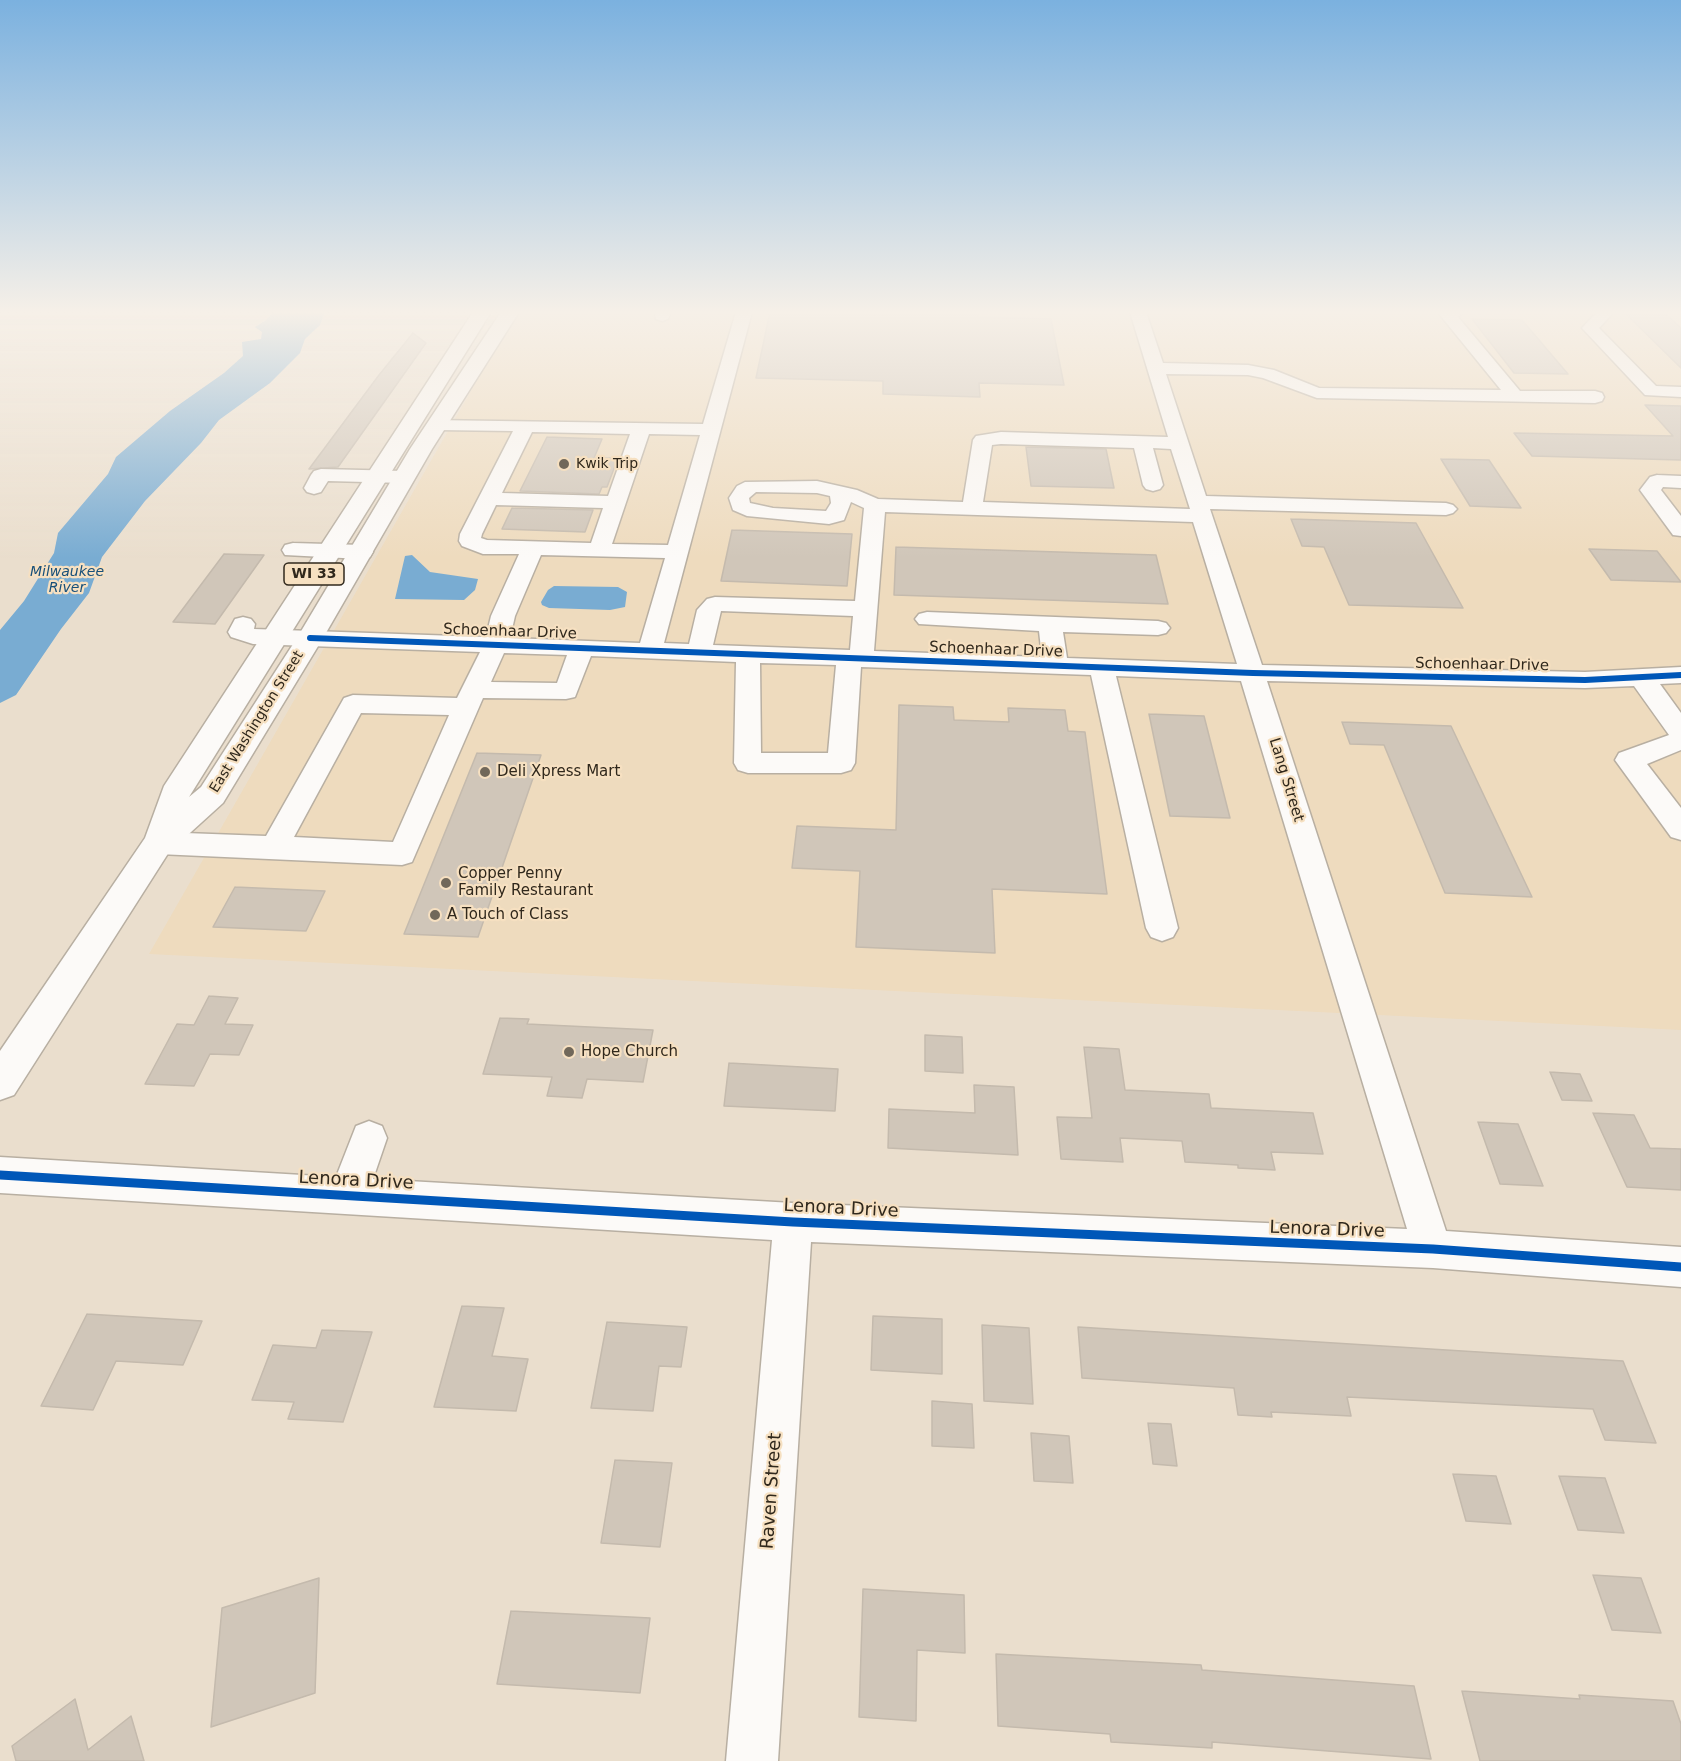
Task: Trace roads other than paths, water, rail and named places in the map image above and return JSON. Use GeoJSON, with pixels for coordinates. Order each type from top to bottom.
{"type":"FeatureCollection","features":[{"type":"Feature","properties":{"kind":"main road","name":"East Washington Street"},"geometry":{"type":"LineString","coordinates":[[0,1083],[158,843],[176,794],[428,394]]}},
{"type":"Feature","properties":{"kind":"main road","name":"East Washington Street"},"geometry":{"type":"LineString","coordinates":[[158,843],[212,795],[458,394]]}},
{"type":"Feature","properties":{"kind":"street"},"geometry":{"type":"LineString","coordinates":[[650,651],[721,394]]}},
{"type":"Feature","properties":{"kind":"street","name":"Lang Street"},"geometry":{"type":"LineString","coordinates":[[1164,394],[1433,1250]]}},
{"type":"Feature","properties":{"kind":"street"},"geometry":{"type":"LineString","coordinates":[[1395,394],[1595,397]]}},
{"type":"Feature","properties":{"kind":"street"},"geometry":{"type":"LineString","coordinates":[[438,424],[711,430]]}},
{"type":"Feature","properties":{"kind":"street"},"geometry":{"type":"LineString","coordinates":[[525,426],[471,534],[470,541],[483,547],[678,552]]}},
{"type":"Feature","properties":{"kind":"street"},"geometry":{"type":"LineString","coordinates":[[599,550],[642,428]]}},
{"type":"Feature","properties":{"kind":"street"},"geometry":{"type":"LineString","coordinates":[[972,508],[983,440],[1001,438],[1180,443]]}},
{"type":"Feature","properties":{"kind":"street"},"geometry":{"type":"LineString","coordinates":[[1142,442],[1153,485]]}},
{"type":"Feature","properties":{"kind":"street"},"geometry":{"type":"LineString","coordinates":[[314,488],[321,475],[405,477]]}},
{"type":"Feature","properties":{"kind":"street"},"geometry":{"type":"LineString","coordinates":[[1681,482],[1657,481],[1650,490],[1671,506],[1681,530]]}},
{"type":"Feature","properties":{"kind":"street"},"geometry":{"type":"LineString","coordinates":[[840,492],[875,505],[972,508],[1446,509]]}},
{"type":"Feature","properties":{"kind":"street"},"geometry":{"type":"LineString","coordinates":[[488,499],[616,502]]}},
{"type":"Feature","properties":{"kind":"street"},"geometry":{"type":"LineString","coordinates":[[748,654],[748,763],[841,763],[855,658],[866,609],[875,505]]}},
{"type":"Feature","properties":{"kind":"street"},"geometry":{"type":"LineString","coordinates":[[158,843],[402,854],[470,698],[496,645],[503,616],[533,548]]}},
{"type":"Feature","properties":{"kind":"street"},"geometry":{"type":"LineString","coordinates":[[293,550],[362,552]]}},
{"type":"Feature","properties":{"kind":"street"},"geometry":{"type":"LineString","coordinates":[[699,653],[709,610],[715,604],[866,609]]}},
{"type":"Feature","properties":{"kind":"street"},"geometry":{"type":"LineString","coordinates":[[927,619],[1158,628]]}},
{"type":"Feature","properties":{"kind":"street","name":"Schoenhaar Drive"},"geometry":{"type":"LineString","coordinates":[[243,624],[240,632],[246,636],[1102,668],[1585,680],[1681,675]]}},
{"type":"Feature","properties":{"kind":"street"},"geometry":{"type":"LineString","coordinates":[[1050,624],[1056,666]]}},
{"type":"Feature","properties":{"kind":"street"},"geometry":{"type":"LineString","coordinates":[[274,847],[353,704],[566,691],[582,648]]}},
{"type":"Feature","properties":{"kind":"street"},"geometry":{"type":"LineString","coordinates":[[1102,668],[1162,928]]}},
{"type":"Feature","properties":{"kind":"street"},"geometry":{"type":"LineString","coordinates":[[1642,678],[1681,732]]}},
{"type":"Feature","properties":{"kind":"street"},"geometry":{"type":"LineString","coordinates":[[1681,740],[1629,760],[1681,829]]}},
{"type":"Feature","properties":{"kind":"street"},"geometry":{"type":"LineString","coordinates":[[348,1195],[369,1138]]}},
{"type":"Feature","properties":{"kind":"street","name":"Lenora Drive"},"geometry":{"type":"LineString","coordinates":[[0,1175],[792,1222],[1433,1250],[1681,1267]]}},
{"type":"Feature","properties":{"kind":"street","name":"Raven Street"},"geometry":{"type":"LineString","coordinates":[[752,1761],[792,1222]]}},
{"type":"Feature","properties":{"kind":"water","name":"Milwaukee River"},"geometry":{"type":"Polygon","coordinates":[[[194,394],[255,394],[219,420],[201,443],[145,501],[102,557],[89,593],[61,629],[16,695],[0,703],[0,630],[24,601],[54,553],[58,533],[108,474],[116,457],[170,411],[194,394]]]}},
{"type":"Feature","properties":{"kind":"water"},"geometry":{"type":"Polygon","coordinates":[[[412,555],[430,572],[478,579],[475,590],[464,600],[395,599],[405,556],[412,555]]]}},
{"type":"Feature","properties":{"kind":"water"},"geometry":{"type":"Polygon","coordinates":[[[554,586],[618,587],[627,592],[625,607],[610,610],[549,608],[541,602],[548,590],[554,586]]]}},
{"type":"Feature","properties":{"kind":"place","name":"Kwik Trip"},"geometry":{"type":"Point","coordinates":[564,464]}},
{"type":"Feature","properties":{"kind":"place","name":"Deli Xpress Mart"},"geometry":{"type":"Point","coordinates":[485,772]}},
{"type":"Feature","properties":{"kind":"place","name":"Copper Penny Family Restaurant"},"geometry":{"type":"Point","coordinates":[446,883]}},
{"type":"Feature","properties":{"kind":"place","name":"A Touch of Class"},"geometry":{"type":"Point","coordinates":[435,915]}},
{"type":"Feature","properties":{"kind":"place","name":"Hope Church"},"geometry":{"type":"Point","coordinates":[569,1052]}}]}
